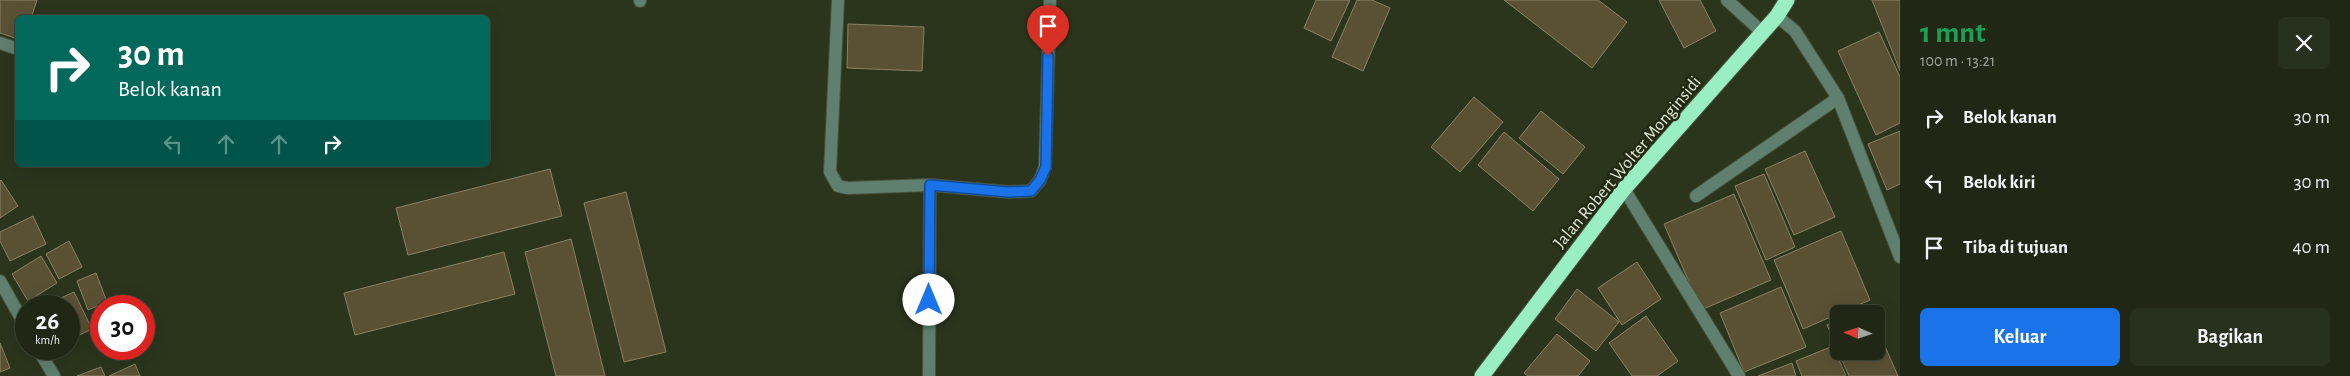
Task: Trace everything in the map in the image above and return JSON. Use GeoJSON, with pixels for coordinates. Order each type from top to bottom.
{"type":"FeatureCollection","features":[{"type":"Feature","properties":{"kind":"highway","name":"Jalan Robert Wolter Monginsidi"},"geometry":{"type":"LineString","coordinates":[[1482,376],[1624,189],[1776,16],[1787,0]]}},
{"type":"Feature","properties":{"kind":"street"},"geometry":{"type":"LineString","coordinates":[[838,0],[830,172],[838,186],[848,188],[930,185],[1020,192],[1031,191],[1040,180],[1046,167],[1050,0]]}},
{"type":"Feature","properties":{"kind":"street"},"geometry":{"type":"LineString","coordinates":[[1727,0],[1762,32]]}},
{"type":"Feature","properties":{"kind":"street"},"geometry":{"type":"LineString","coordinates":[[1776,16],[1795,31],[1838,98],[1900,257]]}},
{"type":"Feature","properties":{"kind":"street"},"geometry":{"type":"LineString","coordinates":[[0,43],[15,48]]}},
{"type":"Feature","properties":{"kind":"street"},"geometry":{"type":"LineString","coordinates":[[1696,196],[1838,98]]}},
{"type":"Feature","properties":{"kind":"street"},"geometry":{"type":"LineString","coordinates":[[929,376],[930,185]]}},
{"type":"Feature","properties":{"kind":"street"},"geometry":{"type":"LineString","coordinates":[[1624,189],[1739,376]]}},
{"type":"Feature","properties":{"kind":"street"},"geometry":{"type":"LineString","coordinates":[[0,281],[15,308]]}},
{"type":"Feature","properties":{"kind":"street"},"geometry":{"type":"LineString","coordinates":[[45,360],[54,376]]}},
{"type":"Feature","properties":{"kind":"building"},"geometry":{"type":"Polygon","coordinates":[[[0,0],[37,0],[32,15],[15,15],[15,38],[0,33],[0,0]]]}},
{"type":"Feature","properties":{"kind":"building"},"geometry":{"type":"Polygon","coordinates":[[[1316,0],[1350,0],[1331,41],[1304,28],[1316,0]]]}},
{"type":"Feature","properties":{"kind":"building"},"geometry":{"type":"Polygon","coordinates":[[[1357,0],[1372,0],[1390,8],[1363,71],[1332,57],[1357,0]]]}},
{"type":"Feature","properties":{"kind":"building"},"geometry":{"type":"Polygon","coordinates":[[[1504,0],[1598,0],[1627,22],[1592,68],[1504,0]]]}},
{"type":"Feature","properties":{"kind":"building"},"geometry":{"type":"Polygon","coordinates":[[[1659,0],[1700,0],[1716,31],[1684,48],[1659,0]]]}},
{"type":"Feature","properties":{"kind":"building"},"geometry":{"type":"Polygon","coordinates":[[[1872,0],[1900,0],[1900,71],[1872,0]]]}},
{"type":"Feature","properties":{"kind":"building"},"geometry":{"type":"Polygon","coordinates":[[[848,24],[924,27],[922,71],[847,68],[848,24]]]}},
{"type":"Feature","properties":{"kind":"building"},"geometry":{"type":"Polygon","coordinates":[[[1879,32],[1900,77],[1900,123],[1876,135],[1838,51],[1879,32]]]}},
{"type":"Feature","properties":{"kind":"building"},"geometry":{"type":"Polygon","coordinates":[[[1474,97],[1503,122],[1460,172],[1431,147],[1474,97]]]}},
{"type":"Feature","properties":{"kind":"building"},"geometry":{"type":"Polygon","coordinates":[[[1541,111],[1585,147],[1563,174],[1519,138],[1541,111]]]}},
{"type":"Feature","properties":{"kind":"building"},"geometry":{"type":"Polygon","coordinates":[[[1900,131],[1900,184],[1887,190],[1868,144],[1900,131]]]}},
{"type":"Feature","properties":{"kind":"building"},"geometry":{"type":"Polygon","coordinates":[[[1504,132],[1559,179],[1533,211],[1478,165],[1504,132]]]}},
{"type":"Feature","properties":{"kind":"building"},"geometry":{"type":"Polygon","coordinates":[[[1805,151],[1835,217],[1794,235],[1765,169],[1805,151]]]}},
{"type":"Feature","properties":{"kind":"building"},"geometry":{"type":"Polygon","coordinates":[[[550,169],[562,216],[408,255],[396,208],[550,169]]]}},
{"type":"Feature","properties":{"kind":"building"},"geometry":{"type":"Polygon","coordinates":[[[1764,174],[1795,247],[1766,260],[1735,186],[1764,174]]]}},
{"type":"Feature","properties":{"kind":"building"},"geometry":{"type":"Polygon","coordinates":[[[0,181],[18,206],[0,218],[0,181]]]}},
{"type":"Feature","properties":{"kind":"building"},"geometry":{"type":"Polygon","coordinates":[[[626,192],[666,352],[624,362],[584,203],[626,192]]]}},
{"type":"Feature","properties":{"kind":"building"},"geometry":{"type":"Polygon","coordinates":[[[1734,194],[1771,280],[1701,310],[1664,224],[1734,194]]]}},
{"type":"Feature","properties":{"kind":"building"},"geometry":{"type":"Polygon","coordinates":[[[33,216],[46,244],[10,261],[0,241],[0,232],[33,216]]]}},
{"type":"Feature","properties":{"kind":"building"},"geometry":{"type":"Polygon","coordinates":[[[1841,231],[1870,300],[1858,305],[1830,305],[1830,317],[1803,329],[1774,260],[1841,231]]]}},
{"type":"Feature","properties":{"kind":"building"},"geometry":{"type":"Polygon","coordinates":[[[571,239],[605,376],[556,376],[525,252],[571,239]]]}},
{"type":"Feature","properties":{"kind":"building"},"geometry":{"type":"Polygon","coordinates":[[[69,241],[82,267],[59,279],[46,254],[69,241]]]}},
{"type":"Feature","properties":{"kind":"building"},"geometry":{"type":"Polygon","coordinates":[[[504,252],[515,294],[355,335],[344,293],[504,252]]]}},
{"type":"Feature","properties":{"kind":"building"},"geometry":{"type":"Polygon","coordinates":[[[41,256],[57,283],[38,295],[24,295],[12,274],[41,256]]]}},
{"type":"Feature","properties":{"kind":"building"},"geometry":{"type":"Polygon","coordinates":[[[1637,262],[1661,299],[1622,325],[1598,288],[1637,262]]]}},
{"type":"Feature","properties":{"kind":"building"},"geometry":{"type":"Polygon","coordinates":[[[96,273],[104,295],[90,295],[90,309],[88,310],[77,281],[96,273]]]}},
{"type":"Feature","properties":{"kind":"building"},"geometry":{"type":"Polygon","coordinates":[[[1781,287],[1806,347],[1744,372],[1720,313],[1781,287]]]}},
{"type":"Feature","properties":{"kind":"building"},"geometry":{"type":"Polygon","coordinates":[[[1577,289],[1619,322],[1596,351],[1555,319],[1577,289]]]}},
{"type":"Feature","properties":{"kind":"building"},"geometry":{"type":"Polygon","coordinates":[[[80,304],[90,325],[90,330],[80,335],[80,304]]]}},
{"type":"Feature","properties":{"kind":"building"},"geometry":{"type":"Polygon","coordinates":[[[1646,316],[1678,361],[1657,376],[1632,376],[1609,343],[1646,316]]]}},
{"type":"Feature","properties":{"kind":"building"},"geometry":{"type":"Polygon","coordinates":[[[1557,334],[1590,361],[1578,376],[1528,376],[1524,373],[1557,334]]]}},
{"type":"Feature","properties":{"kind":"building"},"geometry":{"type":"Polygon","coordinates":[[[0,343],[10,368],[0,372],[0,343]]]}},
{"type":"Feature","properties":{"kind":"building"},"geometry":{"type":"Polygon","coordinates":[[[1885,346],[1898,376],[1849,376],[1842,360],[1885,360],[1885,346]]]}},
{"type":"Feature","properties":{"kind":"building"},"geometry":{"type":"Polygon","coordinates":[[[1830,347],[1830,360],[1839,360],[1846,376],[1802,376],[1796,361],[1830,347]]]}},
{"type":"Feature","properties":{"kind":"building"},"geometry":{"type":"Polygon","coordinates":[[[1792,363],[1796,376],[1758,376],[1792,363]]]}},
{"type":"Feature","properties":{"kind":"building"},"geometry":{"type":"Polygon","coordinates":[[[135,364],[140,376],[109,376],[135,364]]]}},
{"type":"Feature","properties":{"kind":"building"},"geometry":{"type":"Polygon","coordinates":[[[101,367],[105,376],[77,376],[101,367]]]}},
{"type":"Feature","properties":{"kind":"route"},"geometry":{"type":"LineString","coordinates":[[929,300],[930,185],[1008,192],[1031,191],[1040,180],[1046,167],[1048,56]]}}]}
